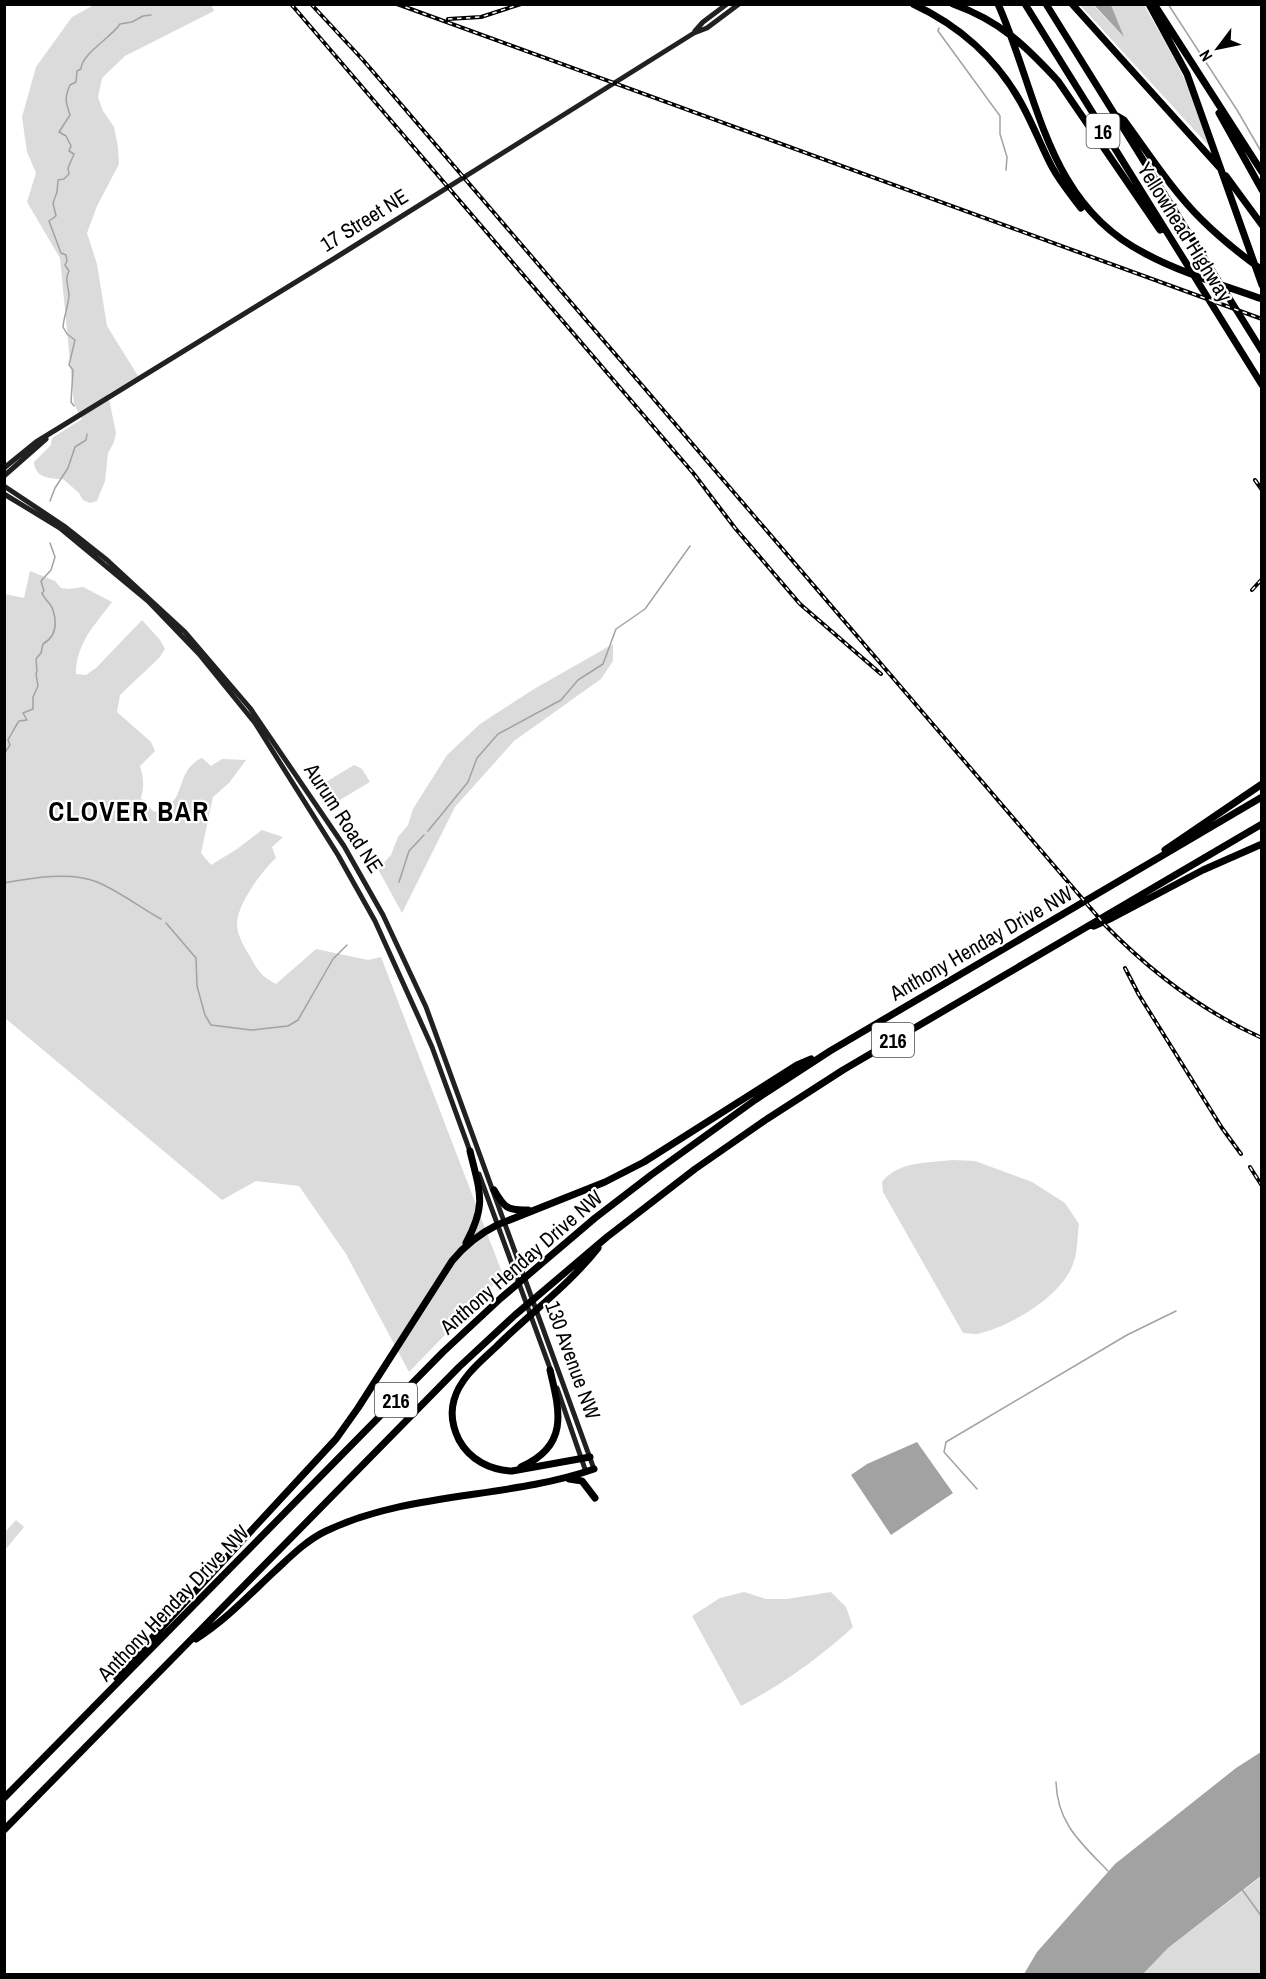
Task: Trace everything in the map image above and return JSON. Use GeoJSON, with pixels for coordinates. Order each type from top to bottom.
{"type":"FeatureCollection","features":[{"type":"Feature","properties":{"kind":"highway"},"geometry":{"type":"LineString","coordinates":[[913,4],[950,25],[987,57],[1003,76],[1020,101],[1061,182],[1096,224],[1158,260],[1262,299]]}},
{"type":"Feature","properties":{"kind":"highway"},"geometry":{"type":"LineString","coordinates":[[953,4],[999,26],[1023,44],[1058,81],[1149,216],[1182,258]]}},
{"type":"Feature","properties":{"kind":"highway"},"geometry":{"type":"LineString","coordinates":[[998,4],[1016,46],[1047,140],[1057,163],[1085,206],[1121,239]]}},
{"type":"Feature","properties":{"kind":"highway","name":"Yellowhead Highway"},"geometry":{"type":"LineString","coordinates":[[1025,4],[1262,385]]}},
{"type":"Feature","properties":{"kind":"highway","name":"Yellowhead Highway"},"geometry":{"type":"LineString","coordinates":[[1046,4],[1262,351]]}},
{"type":"Feature","properties":{"kind":"highway"},"geometry":{"type":"LineString","coordinates":[[1072,4],[1212,159],[1262,225]]}},
{"type":"Feature","properties":{"kind":"highway"},"geometry":{"type":"LineString","coordinates":[[1149,4],[1187,74],[1262,285]]}},
{"type":"Feature","properties":{"kind":"highway"},"geometry":{"type":"LineString","coordinates":[[1154,4],[1262,172]]}},
{"type":"Feature","properties":{"kind":"highway"},"geometry":{"type":"LineString","coordinates":[[1196,69],[1262,190]]}},
{"type":"Feature","properties":{"kind":"highway"},"geometry":{"type":"LineString","coordinates":[[1114,114],[1124,120],[1175,190],[1200,218],[1226,243],[1262,270]]}},
{"type":"Feature","properties":{"kind":"highway"},"geometry":{"type":"LineString","coordinates":[[1149,863],[1177,840],[1262,784]]}},
{"type":"Feature","properties":{"kind":"highway","name":"216"},"geometry":{"type":"LineString","coordinates":[[1149,863],[1262,798]]}},
{"type":"Feature","properties":{"kind":"highway"},"geometry":{"type":"LineString","coordinates":[[1135,902],[1262,824]]}},
{"type":"Feature","properties":{"kind":"highway"},"geometry":{"type":"LineString","coordinates":[[1135,902],[1240,853],[1262,846]]}},
{"type":"Feature","properties":{"kind":"highway","name":"Anthony Henday Drive NW"},"geometry":{"type":"LineString","coordinates":[[4,1798],[443,1352],[561,1246],[651,1174],[726,1120],[830,1051],[1149,863]]}},
{"type":"Feature","properties":{"kind":"highway","name":"Anthony Henday Drive NW"},"geometry":{"type":"LineString","coordinates":[[4,1830],[459,1367],[515,1315],[607,1237],[703,1164],[814,1088],[1072,934],[1112,918],[1135,902]]}},
{"type":"Feature","properties":{"kind":"highway"},"geometry":{"type":"LineString","coordinates":[[463,1248],[497,1225],[605,1182],[644,1162],[796,1065],[830,1051]]}},
{"type":"Feature","properties":{"kind":"highway"},"geometry":{"type":"LineString","coordinates":[[107,1694],[127,1665],[336,1439],[358,1408],[477,1223],[480,1202],[470,1151]]}},
{"type":"Feature","properties":{"kind":"highway"},"geometry":{"type":"LineString","coordinates":[[494,1190],[504,1206],[519,1211],[534,1210]]}},
{"type":"Feature","properties":{"kind":"highway"},"geometry":{"type":"LineString","coordinates":[[590,1457],[512,1472],[500,1470],[478,1461],[462,1445],[453,1425],[452,1410],[457,1392],[472,1370],[585,1265],[607,1237]]}},
{"type":"Feature","properties":{"kind":"highway"},"geometry":{"type":"LineString","coordinates":[[512,1472],[548,1449],[557,1429],[559,1409],[550,1370]]}},
{"type":"Feature","properties":{"kind":"highway"},"geometry":{"type":"LineString","coordinates":[[184,1647],[216,1626],[302,1546],[326,1531],[392,1509],[560,1479],[594,1469]]}},
{"type":"Feature","properties":{"kind":"highway"},"geometry":{"type":"LineString","coordinates":[[560,1479],[582,1481],[595,1498]]}},
{"type":"Feature","properties":{"kind":"main road","name":"17 Street NE"},"geometry":{"type":"LineString","coordinates":[[694,33],[703,22],[727,4]]}},
{"type":"Feature","properties":{"kind":"main road","name":"17 Street NE"},"geometry":{"type":"LineString","coordinates":[[4,476],[7,467],[51,434],[694,33],[707,28],[739,4]]}},
{"type":"Feature","properties":{"kind":"main road"},"geometry":{"type":"LineString","coordinates":[[7,467],[8,480],[15,492]]}},
{"type":"Feature","properties":{"kind":"main road","name":"Aurum Road NE"},"geometry":{"type":"LineString","coordinates":[[4,486],[85,542],[167,613],[200,648],[250,708],[301,781],[358,868],[412,973],[520,1262]]}},
{"type":"Feature","properties":{"kind":"main road","name":"Aurum Road NE"},"geometry":{"type":"LineString","coordinates":[[4,494],[60,528],[148,602],[199,654],[255,723],[343,864],[375,921],[424,1026],[513,1267]]}},
{"type":"Feature","properties":{"kind":"main road","name":"130 Avenue NW"},"geometry":{"type":"LineString","coordinates":[[520,1262],[594,1469]]}},
{"type":"Feature","properties":{"kind":"main road","name":"130 Avenue NW"},"geometry":{"type":"LineString","coordinates":[[513,1267],[586,1472]]}},
{"type":"Feature","properties":{"kind":"shaded area"},"geometry":{"type":"Polygon","coordinates":[[[211,4],[214,11],[125,56],[102,78],[98,97],[103,111],[114,127],[119,164],[97,206],[87,233],[97,264],[107,326],[138,376],[108,394],[116,433],[108,453],[105,481],[97,501],[90,503],[83,500],[79,493],[63,479],[48,478],[40,474],[34,462],[51,445],[52,438],[82,419],[74,404],[60,258],[27,202],[36,173],[27,152],[22,117],[36,67],[72,17],[94,5],[211,4]]]}},
{"type":"Feature","properties":{"kind":"shaded area"},"geometry":{"type":"Polygon","coordinates":[[[1080,5],[1093,5],[1123,36],[1111,5],[1144,5],[1190,90],[1208,145],[1080,5]]]}},
{"type":"Feature","properties":{"kind":"shaded area"},"geometry":{"type":"Polygon","coordinates":[[[1094,5],[1111,5],[1124,37],[1094,5]]]}},
{"type":"Feature","properties":{"kind":"shaded area"},"geometry":{"type":"Polygon","coordinates":[[[30,571],[55,581],[61,588],[83,587],[112,602],[83,644],[79,653],[76,674],[86,675],[96,668],[142,620],[165,649],[159,658],[120,695],[117,712],[151,742],[155,751],[140,766],[143,782],[141,798],[154,812],[165,808],[172,802],[187,771],[202,758],[211,766],[222,759],[246,760],[229,783],[213,797],[201,853],[211,865],[262,830],[283,837],[272,847],[276,858],[246,897],[238,915],[238,932],[241,941],[261,973],[276,984],[316,949],[368,960],[381,957],[503,1275],[409,1372],[346,1254],[299,1186],[256,1181],[222,1200],[5,1018],[5,594],[24,598],[30,571]]]}},
{"type":"Feature","properties":{"kind":"shaded area"},"geometry":{"type":"Polygon","coordinates":[[[613,644],[613,661],[601,679],[514,741],[455,807],[402,913],[378,869],[391,855],[398,837],[408,825],[413,809],[447,755],[480,724],[534,689],[613,644]]]}},
{"type":"Feature","properties":{"kind":"shaded area"},"geometry":{"type":"Polygon","coordinates":[[[354,765],[362,769],[370,782],[338,801],[326,782],[354,765]]]}},
{"type":"Feature","properties":{"kind":"shaded area"},"geometry":{"type":"Polygon","coordinates":[[[953,1160],[975,1161],[1032,1182],[1065,1203],[1079,1224],[1074,1261],[1060,1285],[1049,1296],[1022,1315],[979,1334],[963,1333],[883,1192],[882,1182],[896,1170],[914,1164],[953,1160]]]}},
{"type":"Feature","properties":{"kind":"shaded area"},"geometry":{"type":"Polygon","coordinates":[[[917,1442],[953,1493],[891,1535],[851,1475],[867,1464],[917,1442]]]}},
{"type":"Feature","properties":{"kind":"shaded area"},"geometry":{"type":"Polygon","coordinates":[[[16,1520],[24,1527],[5,1550],[5,1532],[16,1520]]]}},
{"type":"Feature","properties":{"kind":"shaded area"},"geometry":{"type":"Polygon","coordinates":[[[744,1592],[766,1599],[787,1599],[831,1592],[846,1607],[853,1627],[800,1670],[741,1706],[692,1616],[720,1598],[744,1592]]]}},
{"type":"Feature","properties":{"kind":"shaded area"},"geometry":{"type":"Polygon","coordinates":[[[1261,1752],[1261,1876],[1168,1948],[1143,1974],[1024,1974],[1037,1952],[1115,1864],[1236,1768],[1261,1752]]]}},
{"type":"Feature","properties":{"kind":"shaded area"},"geometry":{"type":"Polygon","coordinates":[[[1261,1877],[1261,1974],[1143,1974],[1168,1948],[1261,1877]]]}},
{"type":"Feature","properties":{"kind":"waterway"},"geometry":{"type":"LineString","coordinates":[[1168,4],[1262,153]]}},
{"type":"Feature","properties":{"kind":"waterway"},"geometry":{"type":"LineString","coordinates":[[74,406],[71,402],[73,370],[69,365],[75,340],[67,334],[63,327],[69,296],[67,280],[69,271],[65,265],[66,255],[61,253],[49,221],[56,216],[53,203],[58,180],[64,179],[69,174],[68,168],[74,154],[69,151],[71,146],[66,136],[59,132],[70,115],[66,100],[67,93],[70,85],[76,82],[77,71],[81,69],[82,63],[120,24],[151,15]]}},
{"type":"Feature","properties":{"kind":"waterway"},"geometry":{"type":"LineString","coordinates":[[939,28],[938,31],[1000,116],[1000,134],[1007,157],[1006,170]]}},
{"type":"Feature","properties":{"kind":"waterway"},"geometry":{"type":"LineString","coordinates":[[50,501],[55,488],[68,468],[75,447],[86,440],[87,434]]}},
{"type":"Feature","properties":{"kind":"waterway"},"geometry":{"type":"LineString","coordinates":[[4,754],[10,745],[8,740],[19,721],[27,720],[23,713],[33,709],[33,697],[38,686],[36,659],[41,653],[43,644],[48,641],[55,629],[53,610],[42,593],[44,591],[41,581],[51,570],[55,557],[50,543]]}},
{"type":"Feature","properties":{"kind":"waterway"},"geometry":{"type":"LineString","coordinates":[[428,831],[468,782],[477,758],[498,734],[561,700],[578,680],[603,664],[616,629],[645,609],[690,546]]}},
{"type":"Feature","properties":{"kind":"waterway"},"geometry":{"type":"LineString","coordinates":[[399,882],[409,851],[424,835]]}},
{"type":"Feature","properties":{"kind":"waterway"},"geometry":{"type":"LineString","coordinates":[[4,883],[51,876],[87,879],[113,890],[161,919]]}},
{"type":"Feature","properties":{"kind":"waterway"},"geometry":{"type":"LineString","coordinates":[[166,923],[196,958],[197,986],[205,1015],[211,1025],[251,1030],[288,1026],[298,1020],[333,959],[347,945]]}},
{"type":"Feature","properties":{"kind":"waterway"},"geometry":{"type":"LineString","coordinates":[[977,1489],[944,1452],[946,1442],[1127,1335],[1176,1311]]}},
{"type":"Feature","properties":{"kind":"waterway"},"geometry":{"type":"LineString","coordinates":[[1056,1782],[1057,1796],[1066,1821],[1080,1841],[1108,1871]]}},
{"type":"Feature","properties":{"kind":"waterway"},"geometry":{"type":"LineString","coordinates":[[1241,1888],[1262,1917]]}},
{"type":"Feature","properties":{"kind":"railway"},"geometry":{"type":"LineString","coordinates":[[291,4],[694,474],[735,528],[800,604],[881,674]]}},
{"type":"Feature","properties":{"kind":"railway"},"geometry":{"type":"LineString","coordinates":[[311,4],[363,60],[1105,925],[1140,959],[1178,989],[1219,1016],[1262,1038]]}},
{"type":"Feature","properties":{"kind":"railway"},"geometry":{"type":"LineString","coordinates":[[397,4],[1262,319]]}},
{"type":"Feature","properties":{"kind":"railway"},"geometry":{"type":"LineString","coordinates":[[448,19],[481,17],[521,4]]}},
{"type":"Feature","properties":{"kind":"railway"},"geometry":{"type":"LineString","coordinates":[[1255,480],[1262,490]]}},
{"type":"Feature","properties":{"kind":"railway"},"geometry":{"type":"LineString","coordinates":[[1252,590],[1262,579]]}},
{"type":"Feature","properties":{"kind":"railway"},"geometry":{"type":"LineString","coordinates":[[1125,968],[1139,995],[1222,1128],[1241,1154]]}},
{"type":"Feature","properties":{"kind":"railway"},"geometry":{"type":"LineString","coordinates":[[1250,1167],[1262,1186]]}},
{"type":"Feature","properties":{"kind":"district","name":"CLOVER BAR"},"geometry":{"type":"Point","coordinates":[129,811]}}]}
